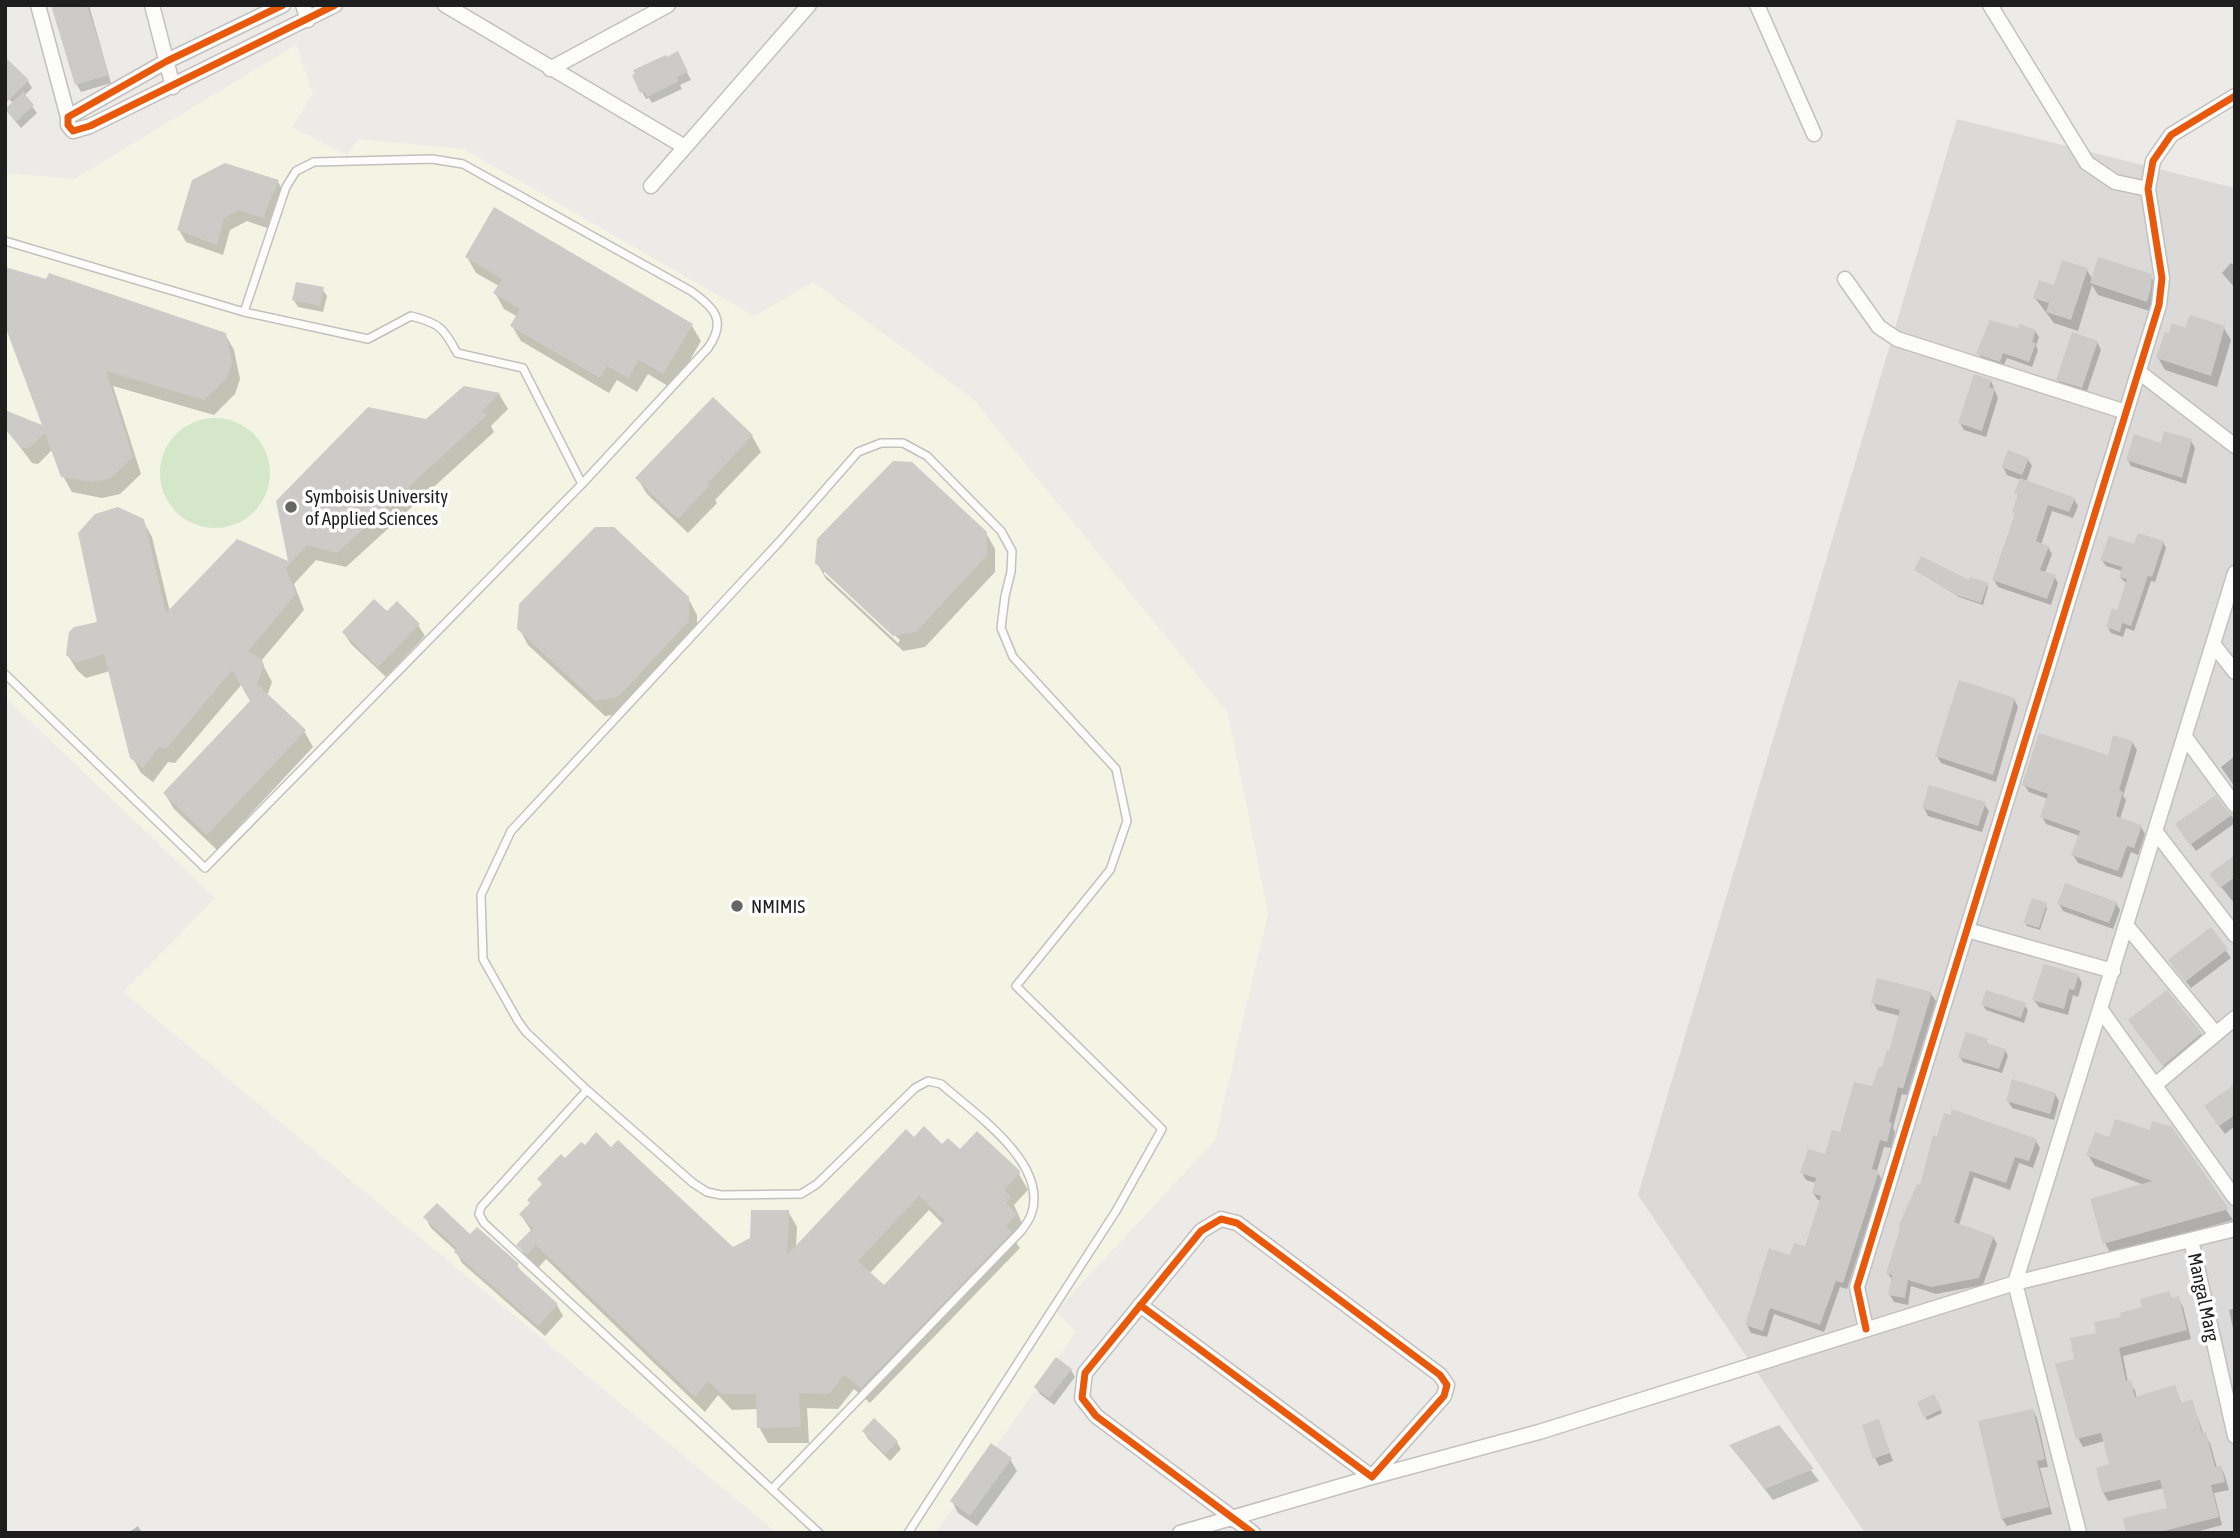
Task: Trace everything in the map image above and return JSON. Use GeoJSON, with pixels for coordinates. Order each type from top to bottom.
{"type":"FeatureCollection","features":[{"type":"Feature","properties":{"kind":"street"},"geometry":{"type":"LineString","coordinates":[[38,5],[68,125],[73,131],[173,86],[334,5]]}},
{"type":"Feature","properties":{"kind":"street"},"geometry":{"type":"LineString","coordinates":[[152,5],[173,86]]}},
{"type":"Feature","properties":{"kind":"street"},"geometry":{"type":"LineString","coordinates":[[68,117],[167,61],[283,5]]}},
{"type":"Feature","properties":{"kind":"street"},"geometry":{"type":"LineString","coordinates":[[303,5],[308,20]]}},
{"type":"Feature","properties":{"kind":"street"},"geometry":{"type":"LineString","coordinates":[[445,5],[685,147]]}},
{"type":"Feature","properties":{"kind":"street"},"geometry":{"type":"LineString","coordinates":[[550,69],[668,5]]}},
{"type":"Feature","properties":{"kind":"street"},"geometry":{"type":"LineString","coordinates":[[651,186],[809,5]]}},
{"type":"Feature","properties":{"kind":"street"},"geometry":{"type":"LineString","coordinates":[[1757,5],[1814,134]]}},
{"type":"Feature","properties":{"kind":"street"},"geometry":{"type":"LineString","coordinates":[[1990,5],[2087,163],[2115,182],[2148,189]]}},
{"type":"Feature","properties":{"kind":"street"},"geometry":{"type":"LineString","coordinates":[[1866,1329],[1857,1287],[2159,305],[2162,278],[2148,189],[2153,161],[2171,135],[2235,96]]}},
{"type":"Feature","properties":{"kind":"street"},"geometry":{"type":"LineString","coordinates":[[1845,279],[1880,327],[1897,339],[2126,412]]}},
{"type":"Feature","properties":{"kind":"street"},"geometry":{"type":"LineString","coordinates":[[2138,372],[2235,446]]}},
{"type":"Feature","properties":{"kind":"street"},"geometry":{"type":"LineString","coordinates":[[2079,1533],[2015,1283],[2235,573]]}},
{"type":"Feature","properties":{"kind":"street"},"geometry":{"type":"LineString","coordinates":[[2213,644],[2235,672]]}},
{"type":"Feature","properties":{"kind":"street"},"geometry":{"type":"LineString","coordinates":[[2185,737],[2235,805]]}},
{"type":"Feature","properties":{"kind":"street"},"geometry":{"type":"LineString","coordinates":[[2155,831],[2235,935]]}},
{"type":"Feature","properties":{"kind":"street"},"geometry":{"type":"LineString","coordinates":[[2126,925],[2216,1034]]}},
{"type":"Feature","properties":{"kind":"street"},"geometry":{"type":"LineString","coordinates":[[1967,930],[2113,971]]}},
{"type":"Feature","properties":{"kind":"street"},"geometry":{"type":"LineString","coordinates":[[2101,1010],[2235,1198]]}},
{"type":"Feature","properties":{"kind":"street"},"geometry":{"type":"LineString","coordinates":[[2155,1084],[2235,1018]]}},
{"type":"Feature","properties":{"kind":"street"},"geometry":{"type":"LineString","coordinates":[[1253,1533],[1096,1416],[1082,1398],[1085,1373],[1201,1231],[1221,1219],[1237,1223],[1248,1231],[1440,1375],[1447,1385],[1444,1396],[1372,1477]]}},
{"type":"Feature","properties":{"kind":"street"},"geometry":{"type":"LineString","coordinates":[[1180,1533],[1539,1432],[2015,1283],[2235,1229]]}},
{"type":"Feature","properties":{"kind":"street","name":"Mangal Marg"},"geometry":{"type":"LineString","coordinates":[[2191,1240],[2235,1436]]}},
{"type":"Feature","properties":{"kind":"street"},"geometry":{"type":"LineString","coordinates":[[1140,1305],[1372,1477]]}},
{"type":"Feature","properties":{"kind":"lane"},"geometry":{"type":"LineString","coordinates":[[5,674],[205,868],[582,484],[708,348],[717,335],[718,320],[709,304],[691,291],[463,164],[432,159],[314,162],[296,171],[286,187],[244,312]]}},
{"type":"Feature","properties":{"kind":"lane"},"geometry":{"type":"LineString","coordinates":[[5,241],[244,312],[368,339],[411,316],[432,321],[445,331],[457,353],[523,368],[582,484]]}},
{"type":"Feature","properties":{"kind":"lane"},"geometry":{"type":"LineString","coordinates":[[772,1489],[1021,1231],[1032,1214],[1035,1194],[1031,1175],[1009,1145],[941,1084],[928,1081],[915,1088],[817,1184],[802,1194],[721,1195],[707,1192],[693,1183],[587,1090],[526,1032],[483,959],[481,895],[511,831],[780,541],[858,452],[881,443],[903,443],[928,456],[1001,531],[1012,551],[1001,628],[1013,657],[1116,769],[1127,821],[1110,870],[1016,986],[1162,1129],[1116,1211],[908,1533]]}},
{"type":"Feature","properties":{"kind":"lane"},"geometry":{"type":"LineString","coordinates":[[587,1090],[481,1207],[479,1214],[484,1223],[819,1533]]}},
{"type":"Feature","properties":{"kind":"shaded area","name":"NMIMIS"},"geometry":{"type":"Polygon","coordinates":[[[296,45],[313,94],[292,127],[347,155],[358,139],[464,149],[754,316],[813,282],[973,399],[1228,713],[1268,914],[1215,1140],[1056,1311],[1076,1332],[935,1533],[777,1533],[123,992],[215,898],[5,697],[5,173],[74,179],[296,45]]]}},
{"type":"Feature","properties":{"kind":"shaded area"},"geometry":{"type":"Polygon","coordinates":[[[1957,119],[2235,188],[2235,1533],[1865,1533],[1638,1195],[1957,119]]]}},
{"type":"Feature","properties":{"kind":"green space"},"geometry":{"type":"Polygon","coordinates":[[[215,418],[236,422],[254,434],[266,452],[270,473],[266,494],[254,512],[236,524],[215,528],[194,524],[176,512],[164,494],[160,473],[164,452],[176,434],[194,422],[215,418]]]}},
{"type":"Feature","properties":{"kind":"building"},"geometry":{"type":"Polygon","coordinates":[[[51,5],[87,5],[109,75],[75,85],[51,5]]]}},
{"type":"Feature","properties":{"kind":"building"},"geometry":{"type":"Polygon","coordinates":[[[678,51],[688,72],[677,77],[679,81],[647,97],[644,91],[640,93],[632,75],[635,74],[633,70],[678,51]]]}},
{"type":"Feature","properties":{"kind":"building"},"geometry":{"type":"Polygon","coordinates":[[[5,57],[29,80],[5,104],[5,57]]]}},
{"type":"Feature","properties":{"kind":"building"},"geometry":{"type":"Polygon","coordinates":[[[23,92],[34,105],[16,122],[5,109],[23,92]]]}},
{"type":"Feature","properties":{"kind":"building"},"geometry":{"type":"Polygon","coordinates":[[[225,163],[279,180],[263,218],[239,210],[224,218],[217,245],[177,230],[192,180],[225,163]]]}},
{"type":"Feature","properties":{"kind":"building"},"geometry":{"type":"Polygon","coordinates":[[[494,207],[693,324],[663,374],[639,360],[628,378],[607,366],[600,378],[510,326],[520,309],[493,293],[502,279],[465,257],[494,207]]]}},
{"type":"Feature","properties":{"kind":"building"},"geometry":{"type":"Polygon","coordinates":[[[2098,257],[2152,274],[2147,302],[2090,283],[2098,257]]]}},
{"type":"Feature","properties":{"kind":"building"},"geometry":{"type":"Polygon","coordinates":[[[2062,260],[2088,268],[2071,320],[2046,312],[2049,303],[2033,298],[2039,280],[2054,285],[2062,260]]]}},
{"type":"Feature","properties":{"kind":"building"},"geometry":{"type":"Polygon","coordinates":[[[5,267],[46,279],[49,273],[226,333],[232,362],[227,378],[204,400],[106,371],[133,457],[111,478],[93,482],[61,477],[45,433],[29,448],[21,448],[5,429],[5,410],[42,425],[5,326],[5,267]]]}},
{"type":"Feature","properties":{"kind":"building"},"geometry":{"type":"Polygon","coordinates":[[[296,282],[324,287],[320,306],[292,300],[296,282]]]}},
{"type":"Feature","properties":{"kind":"building"},"geometry":{"type":"Polygon","coordinates":[[[2190,315],[2225,326],[2211,376],[2156,358],[2165,332],[2169,333],[2172,323],[2185,328],[2190,315]]]}},
{"type":"Feature","properties":{"kind":"building"},"geometry":{"type":"Polygon","coordinates":[[[1990,320],[2018,328],[2019,324],[2036,330],[2032,342],[2036,343],[2029,362],[2003,353],[2000,362],[1976,354],[1990,320]]]}},
{"type":"Feature","properties":{"kind":"building"},"geometry":{"type":"Polygon","coordinates":[[[2072,332],[2098,341],[2082,388],[2056,380],[2072,332]]]}},
{"type":"Feature","properties":{"kind":"building"},"geometry":{"type":"Polygon","coordinates":[[[1974,374],[1992,380],[1989,387],[1995,389],[1982,431],[1958,423],[1974,374]]]}},
{"type":"Feature","properties":{"kind":"building"},"geometry":{"type":"Polygon","coordinates":[[[464,386],[500,393],[481,412],[487,415],[337,553],[307,545],[286,568],[296,594],[248,651],[262,660],[264,665],[257,684],[306,730],[207,835],[163,793],[250,701],[232,670],[166,749],[159,747],[143,768],[130,758],[104,654],[76,663],[66,655],[69,632],[74,627],[97,622],[78,533],[95,514],[118,507],[144,519],[166,613],[237,539],[288,561],[276,501],[368,407],[426,419],[464,386]]]}},
{"type":"Feature","properties":{"kind":"building"},"geometry":{"type":"Polygon","coordinates":[[[713,397],[753,435],[678,519],[635,478],[713,397]]]}},
{"type":"Feature","properties":{"kind":"building"},"geometry":{"type":"Polygon","coordinates":[[[2164,431],[2192,439],[2182,478],[2126,460],[2134,434],[2161,443],[2164,431]]]}},
{"type":"Feature","properties":{"kind":"building"},"geometry":{"type":"Polygon","coordinates":[[[2008,450],[2029,458],[2022,475],[2001,467],[2008,450]]]}},
{"type":"Feature","properties":{"kind":"building"},"geometry":{"type":"Polygon","coordinates":[[[893,461],[912,462],[987,532],[987,555],[916,632],[893,636],[815,563],[817,539],[893,461]]]}},
{"type":"Feature","properties":{"kind":"building"},"geometry":{"type":"Polygon","coordinates":[[[2020,478],[2075,498],[2069,512],[2048,505],[2036,541],[2049,546],[2040,570],[2056,575],[2047,599],[1992,580],[2015,513],[2012,512],[2018,494],[2014,493],[2020,478]]]}},
{"type":"Feature","properties":{"kind":"building"},"geometry":{"type":"Polygon","coordinates":[[[595,527],[614,527],[689,597],[689,621],[618,697],[595,701],[517,629],[519,604],[595,527]]]}},
{"type":"Feature","properties":{"kind":"building"},"geometry":{"type":"Polygon","coordinates":[[[2138,533],[2164,541],[2152,577],[2148,576],[2131,626],[2122,623],[2120,632],[2106,627],[2112,608],[2117,610],[2127,579],[2119,577],[2122,567],[2100,560],[2109,536],[2134,544],[2138,533]]]}},
{"type":"Feature","properties":{"kind":"building"},"geometry":{"type":"Polygon","coordinates":[[[1921,556],[1969,580],[1970,577],[1988,583],[1981,603],[1956,595],[1914,570],[1921,556]]]}},
{"type":"Feature","properties":{"kind":"building"},"geometry":{"type":"Polygon","coordinates":[[[374,599],[387,611],[397,601],[420,624],[378,667],[342,632],[374,599]]]}},
{"type":"Feature","properties":{"kind":"building"},"geometry":{"type":"Polygon","coordinates":[[[1959,680],[2015,698],[1993,775],[1935,756],[1959,680]]]}},
{"type":"Feature","properties":{"kind":"building"},"geometry":{"type":"Polygon","coordinates":[[[2039,733],[2108,755],[2113,735],[2133,741],[2119,790],[2123,792],[2116,816],[2142,825],[2134,848],[2127,846],[2118,871],[2071,855],[2080,831],[2040,817],[2048,794],[2022,785],[2039,733]]]}},
{"type":"Feature","properties":{"kind":"building"},"geometry":{"type":"Polygon","coordinates":[[[1929,785],[1986,802],[1978,826],[1922,808],[1929,785]]]}},
{"type":"Feature","properties":{"kind":"building"},"geometry":{"type":"Polygon","coordinates":[[[2216,795],[2227,811],[2233,814],[2190,845],[2175,824],[2216,795]]]}},
{"type":"Feature","properties":{"kind":"building"},"geometry":{"type":"Polygon","coordinates":[[[2235,855],[2235,877],[2220,888],[2209,874],[2235,855]]]}},
{"type":"Feature","properties":{"kind":"building"},"geometry":{"type":"Polygon","coordinates":[[[2065,883],[2117,902],[2109,923],[2057,904],[2065,883]]]}},
{"type":"Feature","properties":{"kind":"building"},"geometry":{"type":"Polygon","coordinates":[[[2032,898],[2047,903],[2039,928],[2023,923],[2032,898]]]}},
{"type":"Feature","properties":{"kind":"building"},"geometry":{"type":"Polygon","coordinates":[[[2211,927],[2228,949],[2185,982],[2168,960],[2211,927]]]}},
{"type":"Feature","properties":{"kind":"building"},"geometry":{"type":"Polygon","coordinates":[[[2044,964],[2079,974],[2074,990],[2069,989],[2064,1009],[2032,1000],[2044,964]]]}},
{"type":"Feature","properties":{"kind":"building"},"geometry":{"type":"Polygon","coordinates":[[[1877,978],[1932,992],[1903,1089],[1898,1087],[1887,1142],[1880,1140],[1872,1169],[1879,1171],[1843,1283],[1836,1281],[1820,1325],[1770,1308],[1763,1331],[1745,1325],[1769,1248],[1790,1255],[1794,1243],[1805,1246],[1821,1196],[1812,1193],[1816,1178],[1800,1173],[1808,1149],[1825,1154],[1832,1130],[1840,1132],[1854,1082],[1872,1086],[1879,1066],[1882,1067],[1887,1050],[1889,1051],[1900,1010],[1871,1003],[1877,978]]]}},
{"type":"Feature","properties":{"kind":"building"},"geometry":{"type":"Polygon","coordinates":[[[1986,990],[2026,1003],[2021,1018],[1981,1005],[1986,990]]]}},
{"type":"Feature","properties":{"kind":"building"},"geometry":{"type":"Polygon","coordinates":[[[2167,990],[2202,1033],[2163,1066],[2128,1020],[2167,990]]]}},
{"type":"Feature","properties":{"kind":"building"},"geometry":{"type":"Polygon","coordinates":[[[1966,1032],[1988,1039],[1986,1043],[2006,1049],[1999,1069],[1958,1057],[1966,1032]]]}},
{"type":"Feature","properties":{"kind":"building"},"geometry":{"type":"Polygon","coordinates":[[[2012,1079],[2056,1093],[2050,1114],[2006,1101],[2012,1079]]]}},
{"type":"Feature","properties":{"kind":"building"},"geometry":{"type":"Polygon","coordinates":[[[2235,1084],[2235,1115],[2219,1126],[2204,1106],[2235,1084]]]}},
{"type":"Feature","properties":{"kind":"building"},"geometry":{"type":"Polygon","coordinates":[[[1952,1109],[2037,1139],[2029,1161],[2015,1157],[2006,1183],[1970,1171],[1954,1222],[1994,1236],[1979,1278],[1931,1287],[1908,1280],[1905,1298],[1888,1295],[1892,1275],[1886,1274],[1900,1228],[1898,1227],[1917,1184],[1920,1185],[1933,1135],[1937,1136],[1944,1113],[1950,1115],[1952,1109]]]}},
{"type":"Feature","properties":{"kind":"building"},"geometry":{"type":"Polygon","coordinates":[[[2115,1119],[2150,1130],[2152,1121],[2172,1127],[2229,1209],[2103,1244],[2090,1199],[2152,1181],[2086,1155],[2095,1132],[2109,1137],[2115,1119]]]}},
{"type":"Feature","properties":{"kind":"building"},"geometry":{"type":"Polygon","coordinates":[[[924,1126],[942,1144],[948,1138],[960,1149],[977,1131],[1019,1170],[1020,1173],[1004,1190],[1011,1197],[1006,1203],[1017,1214],[1006,1226],[1012,1232],[861,1388],[844,1375],[829,1394],[799,1393],[801,1427],[757,1428],[756,1394],[722,1394],[708,1381],[695,1397],[536,1245],[527,1255],[516,1245],[533,1228],[519,1214],[530,1203],[527,1200],[542,1184],[537,1179],[561,1154],[565,1158],[581,1142],[585,1145],[596,1132],[611,1147],[618,1140],[733,1247],[750,1238],[751,1210],[789,1210],[787,1255],[906,1129],[914,1137],[924,1126]],[[919,1196],[858,1261],[884,1285],[945,1220],[919,1196]]]}},
{"type":"Feature","properties":{"kind":"building"},"geometry":{"type":"Polygon","coordinates":[[[437,1203],[470,1234],[477,1227],[519,1264],[516,1266],[558,1304],[538,1326],[454,1252],[457,1248],[423,1217],[437,1203]]]}},
{"type":"Feature","properties":{"kind":"building"},"geometry":{"type":"Polygon","coordinates":[[[2170,1291],[2171,1298],[2179,1296],[2187,1330],[2119,1348],[2126,1381],[2131,1380],[2135,1397],[2175,1385],[2181,1403],[2192,1399],[2202,1433],[2206,1432],[2215,1467],[2221,1465],[2225,1482],[2211,1485],[2219,1517],[2156,1533],[2126,1533],[2123,1518],[2167,1508],[2160,1480],[2102,1493],[2096,1468],[2109,1464],[2101,1433],[2076,1439],[2055,1364],[2074,1359],[2070,1338],[2096,1333],[2094,1322],[2121,1317],[2120,1313],[2142,1307],[2140,1299],[2170,1291]]]}},
{"type":"Feature","properties":{"kind":"building"},"geometry":{"type":"Polygon","coordinates":[[[1056,1357],[1072,1369],[1049,1398],[1034,1387],[1056,1357]]]}},
{"type":"Feature","properties":{"kind":"building"},"geometry":{"type":"Polygon","coordinates":[[[1934,1394],[1942,1409],[1924,1418],[1917,1402],[1934,1394]]]}},
{"type":"Feature","properties":{"kind":"building"},"geometry":{"type":"Polygon","coordinates":[[[2033,1409],[2045,1459],[2037,1461],[2049,1507],[2001,1519],[1978,1421],[2033,1409]]]}},
{"type":"Feature","properties":{"kind":"building"},"geometry":{"type":"Polygon","coordinates":[[[874,1418],[898,1441],[885,1454],[862,1431],[874,1418]]]}},
{"type":"Feature","properties":{"kind":"building"},"geometry":{"type":"Polygon","coordinates":[[[1879,1419],[1890,1453],[1873,1459],[1862,1425],[1879,1419]]]}},
{"type":"Feature","properties":{"kind":"building"},"geometry":{"type":"Polygon","coordinates":[[[1779,1425],[1814,1469],[1765,1489],[1729,1445],[1779,1425]]]}},
{"type":"Feature","properties":{"kind":"building"},"geometry":{"type":"Polygon","coordinates":[[[991,1443],[1012,1458],[970,1516],[950,1501],[991,1443]]]}},
{"type":"Feature","properties":{"kind":"cycle path"},"geometry":{"type":"LineString","coordinates":[[283,5],[167,61],[68,117],[68,125],[73,131],[90,126],[335,5]]}},
{"type":"Feature","properties":{"kind":"cycle path"},"geometry":{"type":"LineString","coordinates":[[1866,1329],[1857,1287],[2159,305],[2162,278],[2148,189],[2153,161],[2171,135],[2235,96]]}},
{"type":"Feature","properties":{"kind":"cycle path"},"geometry":{"type":"LineString","coordinates":[[1140,1305],[1372,1477],[1444,1396],[1447,1385],[1440,1375],[1237,1223],[1221,1219],[1201,1231],[1085,1373],[1082,1398],[1096,1416],[1253,1533]]}},
{"type":"Feature","properties":{"kind":"place","name":"Symboisis University of Applied Sciences"},"geometry":{"type":"Point","coordinates":[291,507]}},
{"type":"Feature","properties":{"kind":"place","name":"NMIMIS"},"geometry":{"type":"Point","coordinates":[737,906]}}]}
